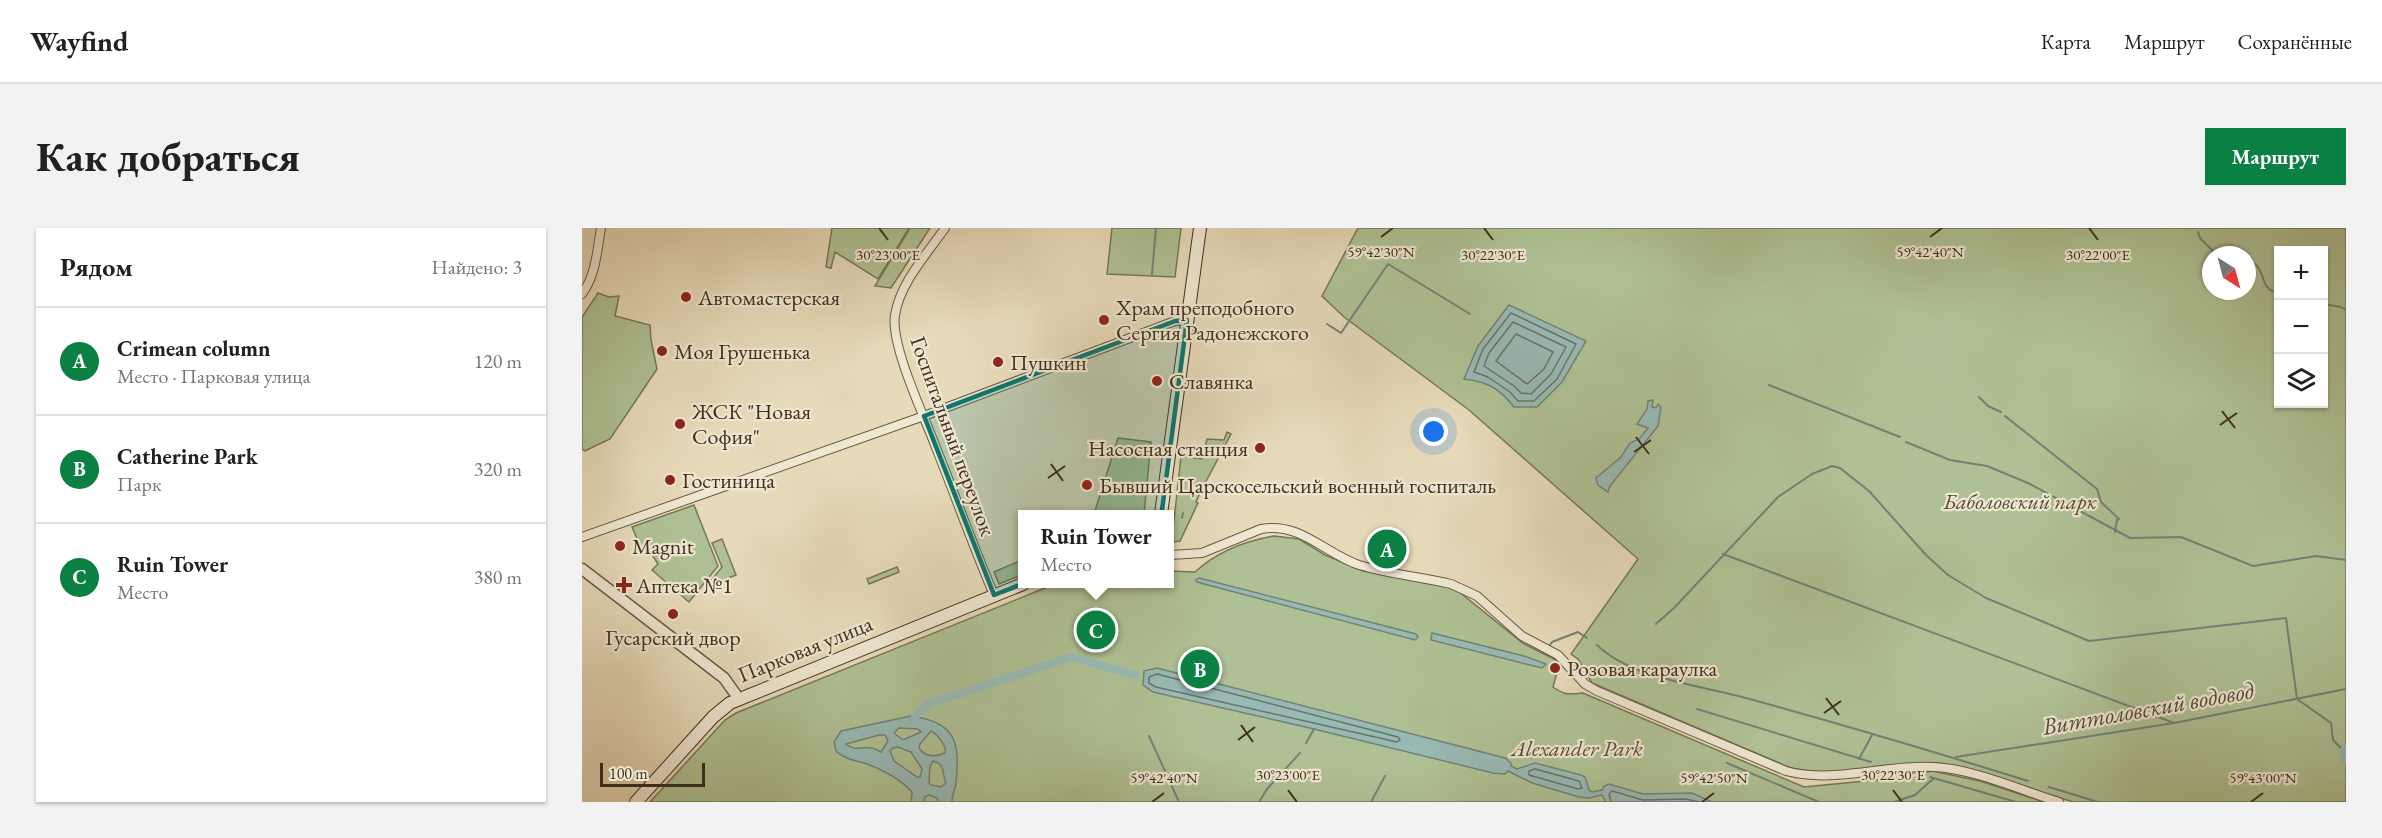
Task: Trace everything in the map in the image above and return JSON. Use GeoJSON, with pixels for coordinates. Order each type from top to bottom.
{"type":"FeatureCollection","features":[{"type":"Feature","properties":{"kind":"main road"},"geometry":{"type":"LineString","coordinates":[[1162,510],[1200,228]]}},
{"type":"Feature","properties":{"kind":"main road","name":"Парковая улица"},"geometry":{"type":"LineString","coordinates":[[636,802],[713,717],[739,699],[1018,586]]}},
{"type":"Feature","properties":{"kind":"street"},"geometry":{"type":"LineString","coordinates":[[582,294],[589,285],[601,228]]}},
{"type":"Feature","properties":{"kind":"street","name":"Госпитальный переулок"},"geometry":{"type":"LineString","coordinates":[[945,228],[910,279],[898,302],[895,330],[898,347],[994,595]]}},
{"type":"Feature","properties":{"kind":"street"},"geometry":{"type":"LineString","coordinates":[[582,537],[924,416],[1175,321],[1187,320]]}},
{"type":"Feature","properties":{"kind":"street"},"geometry":{"type":"LineString","coordinates":[[1174,555],[1202,553],[1270,527],[1291,529],[1306,535],[1351,562],[1451,584],[1467,590],[1477,596],[1522,636],[1558,655],[1585,684],[1597,691],[1786,771],[1819,777],[1924,767],[1943,768],[1974,775],[2059,802]]}},
{"type":"Feature","properties":{"kind":"street"},"geometry":{"type":"LineString","coordinates":[[582,569],[724,678],[739,699]]}},
{"type":"Feature","properties":{"kind":"highlighted area"},"geometry":{"type":"Polygon","coordinates":[[[1187,320],[1156,556],[1090,558],[994,595],[924,416],[1175,321],[1187,320]]]}},
{"type":"Feature","properties":{"kind":"green space"},"geometry":{"type":"Polygon","coordinates":[[[832,228],[909,228],[878,279],[835,252],[831,268],[826,267],[832,228]]]}},
{"type":"Feature","properties":{"kind":"green space"},"geometry":{"type":"Polygon","coordinates":[[[910,228],[930,228],[891,288],[875,286],[910,228]]]}},
{"type":"Feature","properties":{"kind":"green space"},"geometry":{"type":"Polygon","coordinates":[[[1112,228],[1181,228],[1175,277],[1107,274],[1112,228]]]}},
{"type":"Feature","properties":{"kind":"green space","name":"Баболовский парк"},"geometry":{"type":"Polygon","coordinates":[[[1358,228],[2346,228],[2346,802],[2073,802],[1986,774],[1937,763],[1828,773],[1793,769],[1592,683],[1578,659],[1571,654],[1638,559],[1469,410],[1344,317],[1322,296],[1358,228]]]}},
{"type":"Feature","properties":{"kind":"green space"},"geometry":{"type":"Polygon","coordinates":[[[598,293],[609,297],[619,296],[615,316],[650,325],[657,369],[610,439],[585,451],[582,449],[582,317],[598,293]]]}},
{"type":"Feature","properties":{"kind":"green space"},"geometry":{"type":"Polygon","coordinates":[[[1227,432],[1231,434],[1202,489],[1180,541],[1174,542],[1181,456],[1202,459],[1207,439],[1224,440],[1227,432]]]}},
{"type":"Feature","properties":{"kind":"green space"},"geometry":{"type":"Polygon","coordinates":[[[1118,438],[1151,442],[1144,510],[1095,510],[1118,438]]]}},
{"type":"Feature","properties":{"kind":"green space"},"geometry":{"type":"Polygon","coordinates":[[[694,505],[718,566],[689,602],[652,570],[658,564],[651,553],[644,555],[632,527],[694,505]]]}},
{"type":"Feature","properties":{"kind":"green space","name":"Alexander Park"},"geometry":{"type":"Polygon","coordinates":[[[1274,536],[1299,539],[1325,555],[1363,571],[1436,583],[1458,591],[1524,644],[1560,662],[1553,687],[1557,690],[1568,694],[1583,693],[1804,787],[1906,777],[1932,771],[1980,781],[2044,802],[650,802],[725,720],[736,713],[1045,588],[1174,588],[1174,571],[1195,572],[1232,548],[1274,536]]]}},
{"type":"Feature","properties":{"kind":"green space"},"geometry":{"type":"Polygon","coordinates":[[[722,539],[736,575],[713,584],[710,582],[722,567],[712,543],[722,539]]]}},
{"type":"Feature","properties":{"kind":"green space"},"geometry":{"type":"Polygon","coordinates":[[[1018,562],[1018,577],[999,584],[994,572],[1018,562]]]}},
{"type":"Feature","properties":{"kind":"green space"},"geometry":{"type":"Polygon","coordinates":[[[897,567],[899,572],[869,584],[867,579],[897,567]]]}},
{"type":"Feature","properties":{"kind":"water"},"geometry":{"type":"Polygon","coordinates":[[[1509,305],[1586,341],[1562,382],[1537,407],[1514,407],[1492,387],[1464,379],[1478,346],[1509,305]]]}},
{"type":"Feature","properties":{"kind":"water"},"geometry":{"type":"Polygon","coordinates":[[[1653,400],[1652,407],[1656,408],[1658,404],[1661,407],[1658,426],[1610,486],[1608,492],[1598,485],[1596,478],[1621,457],[1630,443],[1639,439],[1648,428],[1637,424],[1647,409],[1648,401],[1653,400]]]}},
{"type":"Feature","properties":{"kind":"water"},"geometry":{"type":"Polygon","coordinates":[[[1199,578],[1416,634],[1418,637],[1415,640],[1197,582],[1199,578]]]}},
{"type":"Feature","properties":{"kind":"water"},"geometry":{"type":"Polygon","coordinates":[[[1432,633],[1524,656],[1546,664],[1542,668],[1431,640],[1432,633]]]}},
{"type":"Feature","properties":{"kind":"water"},"geometry":{"type":"Polygon","coordinates":[[[1157,668],[1505,758],[1511,766],[1517,769],[1535,763],[1581,775],[1585,777],[1589,790],[1592,792],[1602,790],[1609,784],[1643,794],[1692,793],[1712,802],[1606,802],[1602,795],[1589,798],[1579,797],[1532,783],[1508,771],[1505,774],[1493,773],[1153,692],[1143,685],[1144,671],[1157,668]]]}},
{"type":"Feature","properties":{"kind":"water"},"geometry":{"type":"Polygon","coordinates":[[[911,716],[938,723],[952,736],[957,756],[956,783],[952,802],[938,802],[937,798],[929,795],[925,797],[924,802],[911,802],[912,792],[897,779],[873,766],[847,758],[836,751],[834,742],[841,731],[911,716]],[[899,728],[894,733],[903,740],[921,732],[918,729],[899,728]],[[931,731],[919,748],[927,755],[945,753],[945,747],[931,731]],[[879,735],[846,744],[852,748],[872,748],[881,752],[888,741],[885,735],[879,735]],[[898,747],[890,751],[894,761],[920,777],[922,769],[911,752],[898,747]],[[933,761],[930,766],[929,783],[941,787],[946,783],[942,767],[933,761]]]}},
{"type":"Feature","properties":{"kind":"waterway"},"geometry":{"type":"LineString","coordinates":[[1152,274],[1156,228]]}},
{"type":"Feature","properties":{"kind":"waterway"},"geometry":{"type":"LineString","coordinates":[[2198,232],[2200,238],[2208,246]]}},
{"type":"Feature","properties":{"kind":"waterway"},"geometry":{"type":"LineString","coordinates":[[1327,324],[1341,333],[1388,264],[1470,314]]}},
{"type":"Feature","properties":{"kind":"waterway"},"geometry":{"type":"LineString","coordinates":[[2256,266],[2267,287],[2274,291]]}},
{"type":"Feature","properties":{"kind":"waterway"},"geometry":{"type":"LineString","coordinates":[[2328,305],[2346,310]]}},
{"type":"Feature","properties":{"kind":"waterway"},"geometry":{"type":"LineString","coordinates":[[1769,385],[1900,437]]}},
{"type":"Feature","properties":{"kind":"waterway"},"geometry":{"type":"LineString","coordinates":[[1979,397],[1988,406],[2001,412]]}},
{"type":"Feature","properties":{"kind":"waterway"},"geometry":{"type":"LineString","coordinates":[[2005,416],[2097,489],[2101,502],[2119,519],[2115,532]]}},
{"type":"Feature","properties":{"kind":"waterway"},"geometry":{"type":"LineString","coordinates":[[1906,442],[1950,460],[1987,466],[2028,483],[2130,538],[2181,537],[2253,566],[2316,556],[2346,560]]}},
{"type":"Feature","properties":{"kind":"waterway"},"geometry":{"type":"LineString","coordinates":[[1656,624],[1674,608],[1778,497],[1812,474],[1832,466],[1840,468],[1869,491],[1926,555],[1948,575],[1986,598],[2089,641],[2286,618],[2297,699],[2331,723],[2333,740],[2345,752]]}},
{"type":"Feature","properties":{"kind":"waterway"},"geometry":{"type":"LineString","coordinates":[[1182,518],[1183,513]]}},
{"type":"Feature","properties":{"kind":"waterway"},"geometry":{"type":"LineString","coordinates":[[1723,554],[2174,723]]}},
{"type":"Feature","properties":{"kind":"waterway"},"geometry":{"type":"LineString","coordinates":[[1550,645],[1552,642],[1578,632],[1587,638]]}},
{"type":"Feature","properties":{"kind":"waterway"},"geometry":{"type":"LineString","coordinates":[[1597,645],[1612,657],[1647,673],[1817,718],[2028,781]]}},
{"type":"Feature","properties":{"kind":"waterway"},"geometry":{"type":"LineString","coordinates":[[915,716],[928,704],[1071,657],[1136,675]]}},
{"type":"Feature","properties":{"kind":"waterway","name":"Виттоловский водовод"},"geometry":{"type":"LineString","coordinates":[[1956,757],[2174,723],[2346,689]]}},
{"type":"Feature","properties":{"kind":"waterway"},"geometry":{"type":"LineString","coordinates":[[1697,709],[1871,762]]}},
{"type":"Feature","properties":{"kind":"waterway"},"geometry":{"type":"LineString","coordinates":[[1306,743],[1314,729]]}},
{"type":"Feature","properties":{"kind":"waterway"},"geometry":{"type":"LineString","coordinates":[[1859,759],[1872,735]]}},
{"type":"Feature","properties":{"kind":"waterway"},"geometry":{"type":"LineString","coordinates":[[1149,736],[1179,802]]}},
{"type":"Feature","properties":{"kind":"waterway"},"geometry":{"type":"LineString","coordinates":[[2346,751],[2346,758]]}},
{"type":"Feature","properties":{"kind":"waterway"},"geometry":{"type":"LineString","coordinates":[[1259,802],[1267,789],[1300,753]]}},
{"type":"Feature","properties":{"kind":"waterway"},"geometry":{"type":"LineString","coordinates":[[1727,763],[1819,802]]}},
{"type":"Feature","properties":{"kind":"waterway"},"geometry":{"type":"LineString","coordinates":[[1371,802],[1385,776]]}},
{"type":"Feature","properties":{"kind":"waterway"},"geometry":{"type":"LineString","coordinates":[[1930,777],[2016,802]]}},
{"type":"Feature","properties":{"kind":"waterway"},"geometry":{"type":"LineString","coordinates":[[1894,802],[1915,795],[1934,778]]}},
{"type":"Feature","properties":{"kind":"waterway"},"geometry":{"type":"LineString","coordinates":[[2049,787],[2098,802]]}},
{"type":"Feature","properties":{"kind":"place","name":"Автомастерская"},"geometry":{"type":"Point","coordinates":[686,297]}},
{"type":"Feature","properties":{"kind":"place","name":"Храм преподобного Сергия Радонежского"},"geometry":{"type":"Point","coordinates":[1104,320]}},
{"type":"Feature","properties":{"kind":"place","name":"Моя Грушенька"},"geometry":{"type":"Point","coordinates":[662,351]}},
{"type":"Feature","properties":{"kind":"place","name":"Пушкин"},"geometry":{"type":"Point","coordinates":[998,362]}},
{"type":"Feature","properties":{"kind":"place","name":"Славянка"},"geometry":{"type":"Point","coordinates":[1157,381]}},
{"type":"Feature","properties":{"kind":"place","name":"ЖСК \"Новая София\""},"geometry":{"type":"Point","coordinates":[680,424]}},
{"type":"Feature","properties":{"kind":"place","name":"Насосная станция"},"geometry":{"type":"Point","coordinates":[1260,448]}},
{"type":"Feature","properties":{"kind":"place","name":"Гостиница"},"geometry":{"type":"Point","coordinates":[670,480]}},
{"type":"Feature","properties":{"kind":"place","name":"Бывший Царскосельский военный госпиталь"},"geometry":{"type":"Point","coordinates":[1087,485]}},
{"type":"Feature","properties":{"kind":"place","name":"Magnit"},"geometry":{"type":"Point","coordinates":[620,546]}},
{"type":"Feature","properties":{"kind":"place","name":"Crimean column"},"geometry":{"type":"Point","coordinates":[1387,549]}},
{"type":"Feature","properties":{"kind":"place","name":"Аптека №1"},"geometry":{"type":"Point","coordinates":[624,585]}},
{"type":"Feature","properties":{"kind":"place","name":"Гусарский двор"},"geometry":{"type":"Point","coordinates":[673,614]}},
{"type":"Feature","properties":{"kind":"place","name":"Ruin Tower"},"geometry":{"type":"Point","coordinates":[1096,630]}},
{"type":"Feature","properties":{"kind":"place","name":"Розовая караулка"},"geometry":{"type":"Point","coordinates":[1555,668]}},
{"type":"Feature","properties":{"kind":"place","name":"Catherine Park"},"geometry":{"type":"Point","coordinates":[1200,669]}}]}
